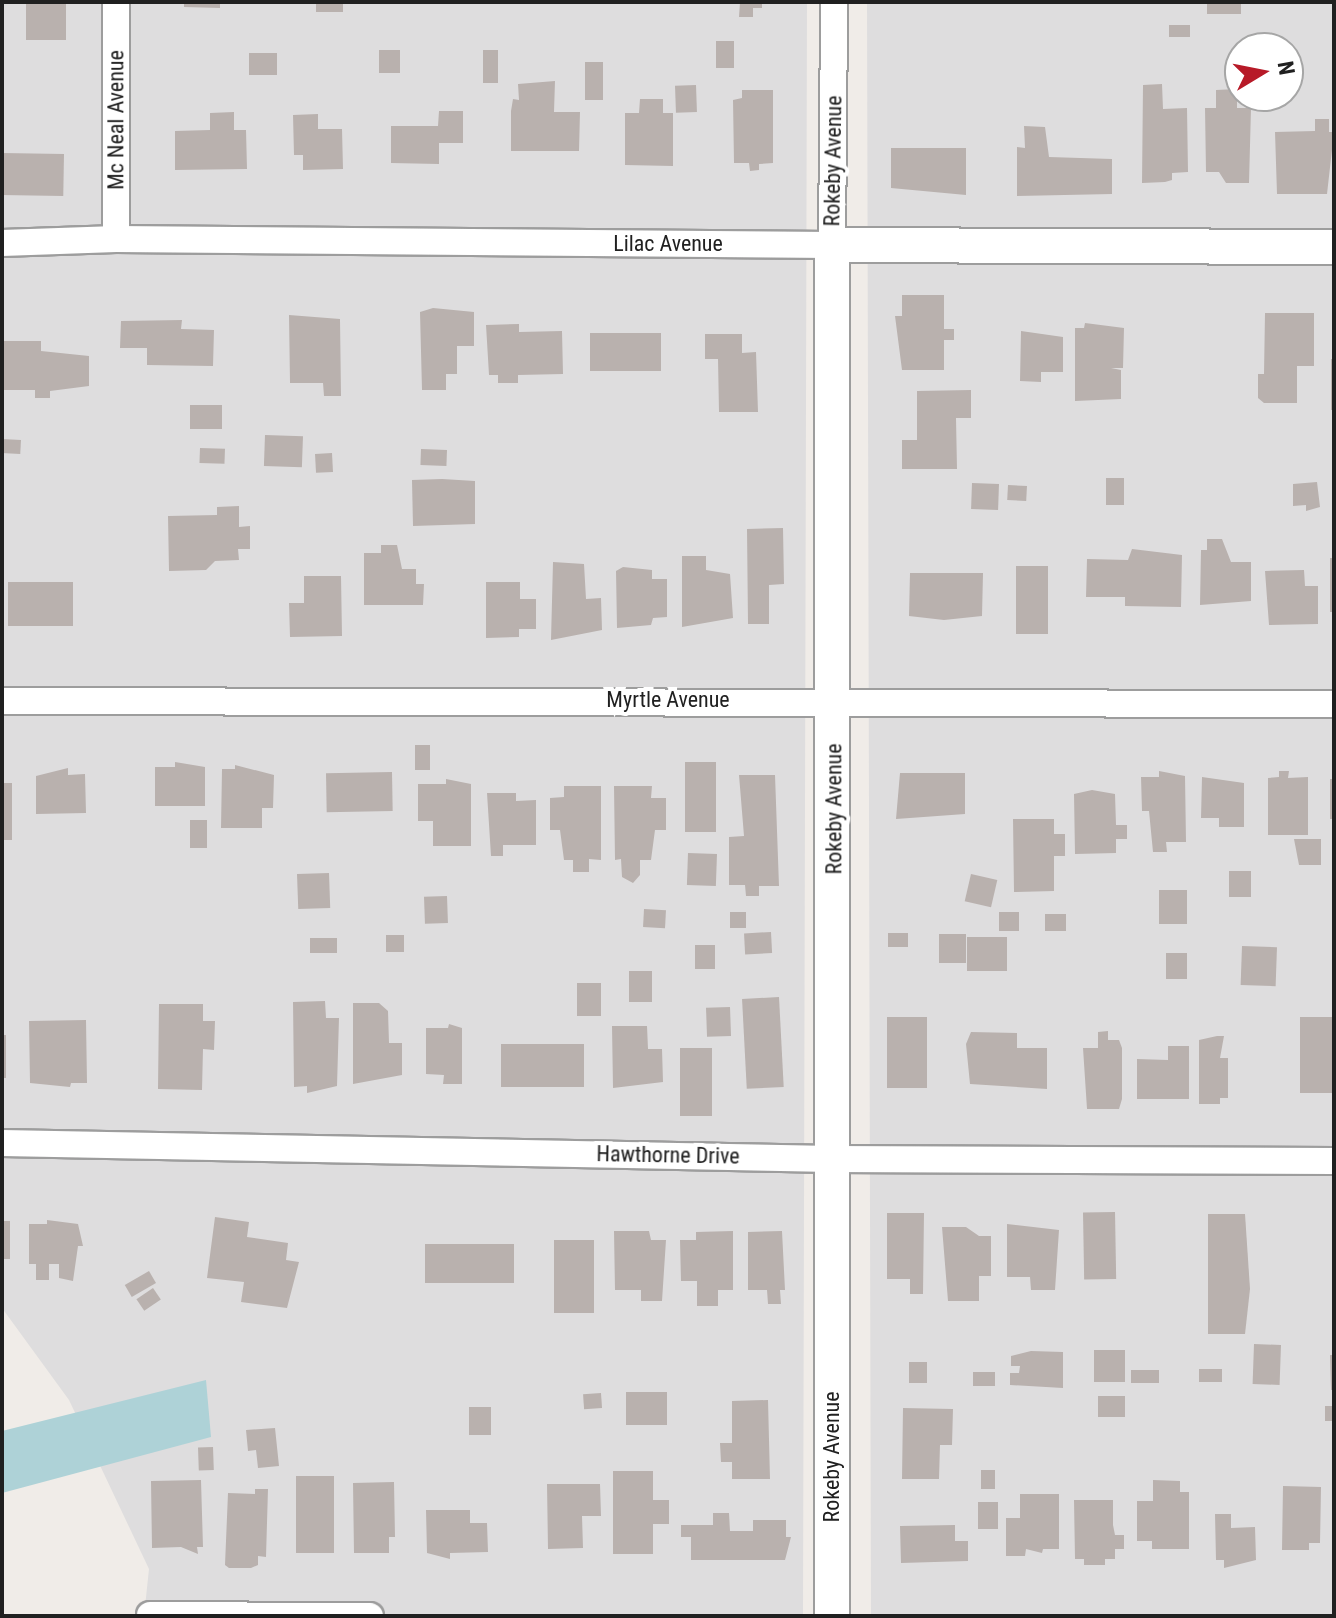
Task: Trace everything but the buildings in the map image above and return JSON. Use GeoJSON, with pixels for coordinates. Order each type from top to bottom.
{"type":"FeatureCollection","features":[{"type":"Feature","properties":{"kind":"street","name":"Mc Neal Avenue"},"geometry":{"type":"LineString","coordinates":[[116,2],[116,239]]}},
{"type":"Feature","properties":{"kind":"street","name":"Rokeby Avenue"},"geometry":{"type":"LineString","coordinates":[[832,1616],[834,2]]}},
{"type":"Feature","properties":{"kind":"street","name":"Lilac Avenue"},"geometry":{"type":"LineString","coordinates":[[2,243],[116,239],[1334,247]]}},
{"type":"Feature","properties":{"kind":"street","name":"Myrtle Avenue"},"geometry":{"type":"LineString","coordinates":[[2,701],[834,700],[1334,704]]}},
{"type":"Feature","properties":{"kind":"street","name":"Hawthorne Drive"},"geometry":{"type":"LineString","coordinates":[[2,1143],[832,1159],[1334,1161]]}},
{"type":"Feature","properties":{"kind":"street"},"geometry":{"type":"LineString","coordinates":[[150,1615],[370,1616]]}},
{"type":"Feature","properties":{"kind":"shaded area"},"geometry":{"type":"Polygon","coordinates":[[[2,2],[807,2],[803,1616],[144,1616],[149,1569],[69,1400],[2,1308],[2,2]]]}},
{"type":"Feature","properties":{"kind":"shaded area"},"geometry":{"type":"Polygon","coordinates":[[[867,2],[1334,2],[1334,1616],[871,1616],[867,2]]]}},
{"type":"Feature","properties":{"kind":"water"},"geometry":{"type":"Polygon","coordinates":[[[206,1380],[211,1437],[2,1493],[2,1431],[206,1380]]]}}]}
